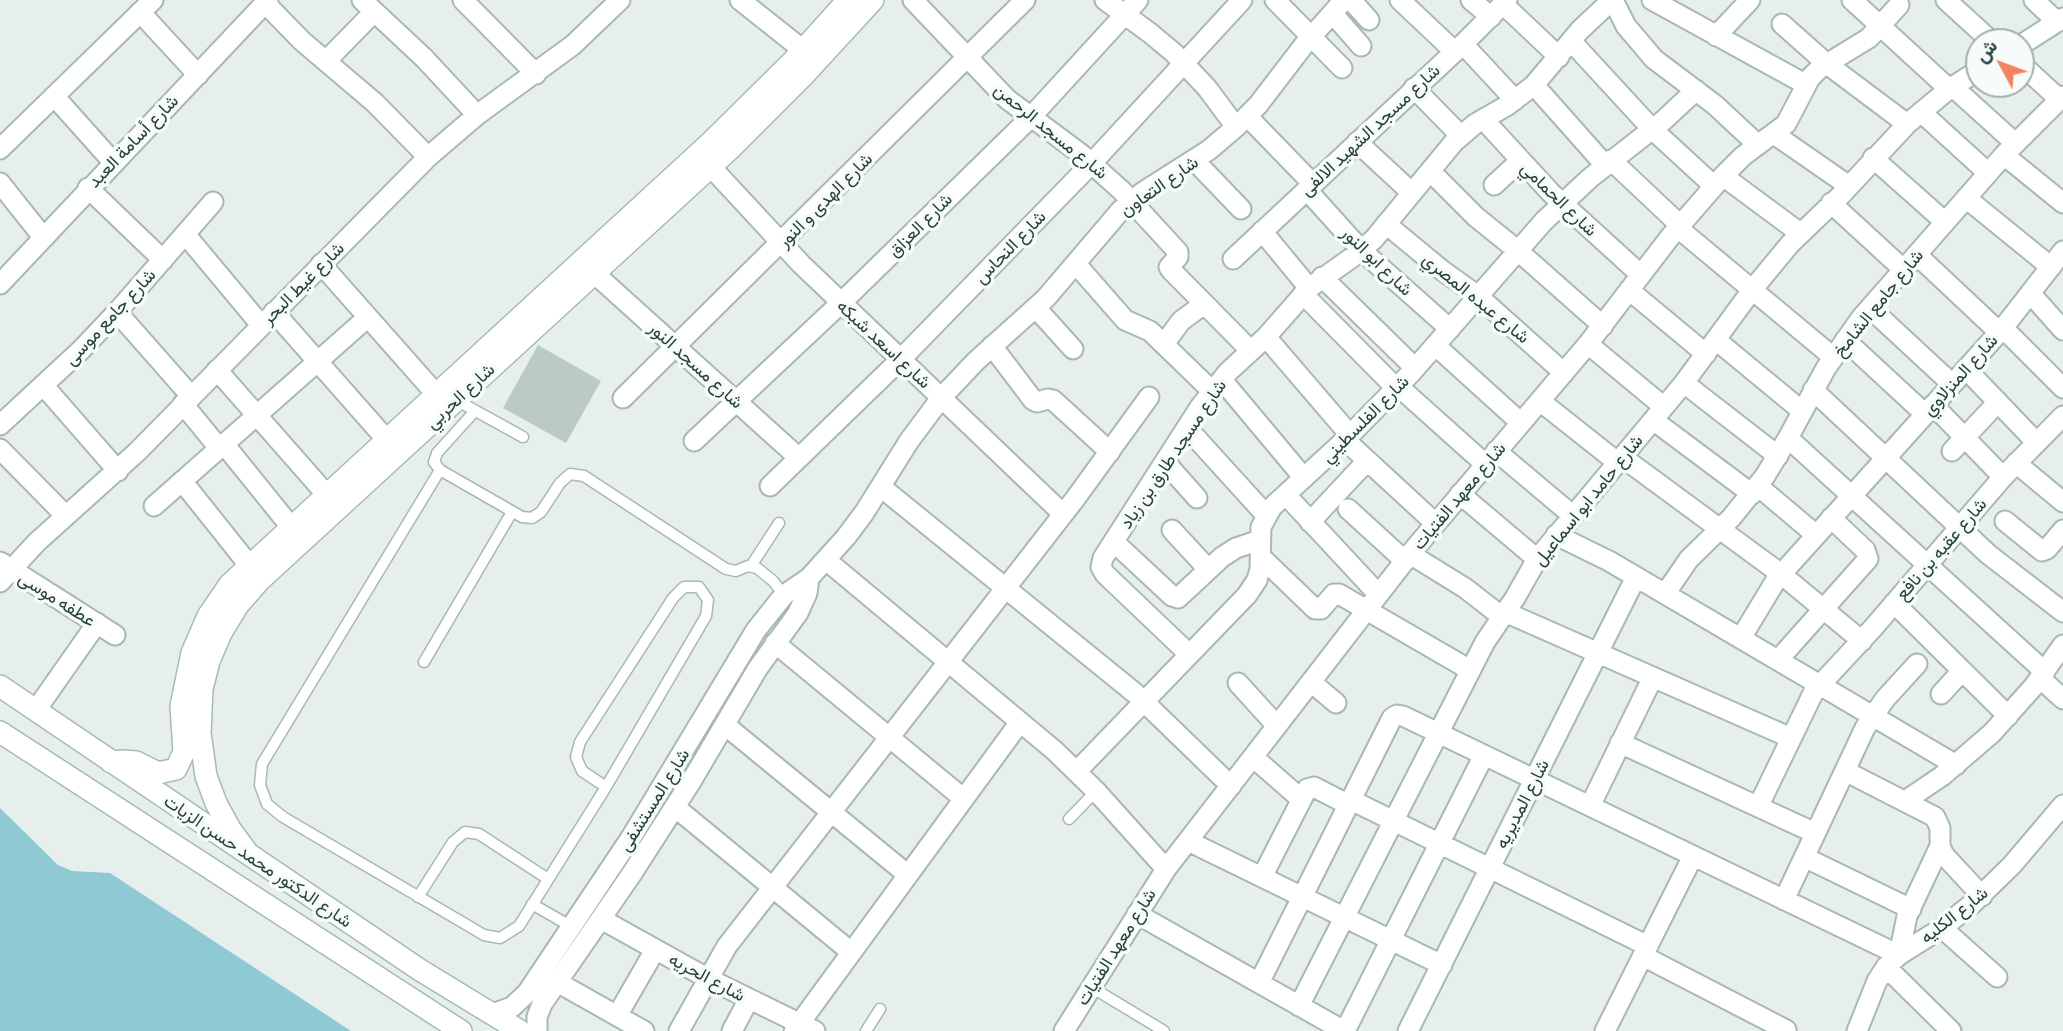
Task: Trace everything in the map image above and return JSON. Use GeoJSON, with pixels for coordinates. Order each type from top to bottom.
{"type":"FeatureCollection","features":[{"type":"Feature","properties":{"kind":"street"},"geometry":{"type":"LineString","coordinates":[[463,0],[536,74]]}},
{"type":"Feature","properties":{"kind":"street"},"geometry":{"type":"LineString","coordinates":[[740,0],[803,50]]}},
{"type":"Feature","properties":{"kind":"street","name":"شارع الحربي"},"geometry":{"type":"LineString","coordinates":[[111,762],[130,761],[164,774],[176,769],[184,752],[181,719],[188,666],[259,581],[690,162],[803,50],[848,0]]}},
{"type":"Feature","properties":{"kind":"street","name":"شارع الحربي"},"geometry":{"type":"LineString","coordinates":[[247,852],[216,803],[206,776],[201,747],[200,718],[208,616],[222,594],[249,565],[386,439],[446,397],[594,273],[711,167],[805,74],[873,0]]}},
{"type":"Feature","properties":{"kind":"street","name":"شارع مسجد الرحمن"},"geometry":{"type":"LineString","coordinates":[[914,0],[997,89],[1030,118],[1092,163],[1132,201],[1178,251],[1178,257],[1170,269],[1204,304]]}},
{"type":"Feature","properties":{"kind":"street","name":"شارع الهدى و النور"},"geometry":{"type":"LineString","coordinates":[[623,398],[1025,0]]}},
{"type":"Feature","properties":{"kind":"street","name":"شارع ابو النور"},"geometry":{"type":"LineString","coordinates":[[1105,0],[1131,7],[1150,33],[1185,64],[1217,101],[1310,187],[1361,250],[1450,329]]}},
{"type":"Feature","properties":{"kind":"street","name":"شارع النحاس"},"geometry":{"type":"LineString","coordinates":[[770,485],[901,359],[1092,163],[1241,0]]}},
{"type":"Feature","properties":{"kind":"street"},"geometry":{"type":"LineString","coordinates":[[1275,0],[1342,68]]}},
{"type":"Feature","properties":{"kind":"street"},"geometry":{"type":"LineString","coordinates":[[1350,0],[1369,20]]}},
{"type":"Feature","properties":{"kind":"street"},"geometry":{"type":"LineString","coordinates":[[1399,0],[1459,48],[1515,100]]}},
{"type":"Feature","properties":{"kind":"street"},"geometry":{"type":"LineString","coordinates":[[1471,0],[1500,7],[1559,57]]}},
{"type":"Feature","properties":{"kind":"street"},"geometry":{"type":"LineString","coordinates":[[1613,0],[1626,26],[1644,49],[1666,69],[1732,120],[1849,186]]}},
{"type":"Feature","properties":{"kind":"street","name":"شارع مسجد طارق بن زياد"},"geometry":{"type":"LineString","coordinates":[[1189,654],[1102,571],[1101,562],[1186,428],[1217,386],[1266,337],[1311,286],[1361,250],[1461,136],[1534,85],[1571,41],[1613,0]]}},
{"type":"Feature","properties":{"kind":"street"},"geometry":{"type":"LineString","coordinates":[[1716,36],[1750,0]]}},
{"type":"Feature","properties":{"kind":"street"},"geometry":{"type":"LineString","coordinates":[[1852,0],[1951,88],[2062,202]]}},
{"type":"Feature","properties":{"kind":"street"},"geometry":{"type":"LineString","coordinates":[[1946,0],[1977,28]]}},
{"type":"Feature","properties":{"kind":"street"},"geometry":{"type":"LineString","coordinates":[[2034,0],[2060,20],[2035,37]]}},
{"type":"Feature","properties":{"kind":"street"},"geometry":{"type":"LineString","coordinates":[[266,1],[293,32],[375,103],[428,157]]}},
{"type":"Feature","properties":{"kind":"street","name":"شارع أسامة العبد"},"geometry":{"type":"LineString","coordinates":[[0,284],[266,1]]}},
{"type":"Feature","properties":{"kind":"street"},"geometry":{"type":"LineString","coordinates":[[1664,3],[1716,36],[1805,83]]}},
{"type":"Feature","properties":{"kind":"street","name":"شارع غيط البحر"},"geometry":{"type":"LineString","coordinates":[[4,571],[118,471],[428,157],[477,115],[573,45],[608,4]]}},
{"type":"Feature","properties":{"kind":"street","name":"شارع معهد الفتيات"},"geometry":{"type":"LineString","coordinates":[[1064,1031],[1166,869],[1407,558],[1603,326],[1679,226],[1718,181],[1790,118],[1805,83],[1826,64],[1855,48],[1881,26],[1899,5]]}},
{"type":"Feature","properties":{"kind":"street"},"geometry":{"type":"LineString","coordinates":[[0,149],[146,6],[198,75]]}},
{"type":"Feature","properties":{"kind":"street"},"geometry":{"type":"LineString","coordinates":[[326,61],[368,6],[430,64],[477,115]]}},
{"type":"Feature","properties":{"kind":"street","name":"شارع العزاق"},"geometry":{"type":"LineString","coordinates":[[694,441],[841,303],[1030,118],[1131,7]]}},
{"type":"Feature","properties":{"kind":"street"},"geometry":{"type":"LineString","coordinates":[[1338,7],[1361,46]]}},
{"type":"Feature","properties":{"kind":"street","name":"شارع التعاون"},"geometry":{"type":"LineString","coordinates":[[941,398],[960,376],[1036,308],[1112,220],[1132,201],[1195,160],[1242,122],[1338,7]]}},
{"type":"Feature","properties":{"kind":"street","name":"شارع مسجد الشهيد الالفى"},"geometry":{"type":"LineString","coordinates":[[1233,258],[1500,7]]}},
{"type":"Feature","properties":{"kind":"street"},"geometry":{"type":"LineString","coordinates":[[1782,24],[1826,64],[1914,118],[1988,173]]}},
{"type":"Feature","properties":{"kind":"street"},"geometry":{"type":"LineString","coordinates":[[1571,41],[1652,129],[1718,181],[1800,233]]}},
{"type":"Feature","properties":{"kind":"street"},"geometry":{"type":"LineString","coordinates":[[2035,76],[2061,97]]}},
{"type":"Feature","properties":{"kind":"street","name":"شارع حامد ابو اسماعيل"},"geometry":{"type":"LineString","coordinates":[[1299,1006],[1492,628],[1537,559],[1659,414],[1752,290],[1800,233],[1914,118],[1965,79]]}},
{"type":"Feature","properties":{"kind":"street"},"geometry":{"type":"LineString","coordinates":[[1534,85],[1608,163],[1752,290],[1833,357]]}},
{"type":"Feature","properties":{"kind":"street"},"geometry":{"type":"LineString","coordinates":[[1414,88],[1461,136]]}},
{"type":"Feature","properties":{"kind":"street","name":"شارع الفلسطيني"},"geometry":{"type":"LineString","coordinates":[[1077,771],[1247,595],[1259,575],[1261,527],[1266,515],[1348,438],[1397,387],[1436,346],[1517,250],[1562,204],[1696,90]]}},
{"type":"Feature","properties":{"kind":"street"},"geometry":{"type":"LineString","coordinates":[[54,96],[113,162]]}},
{"type":"Feature","properties":{"kind":"street","name":"شارع جامع الشامخ"},"geometry":{"type":"LineString","coordinates":[[1665,594],[1685,565],[1755,490],[1778,456],[1813,390],[1844,340],[1988,173],[2061,97]]}},
{"type":"Feature","properties":{"kind":"street","name":"شارع الحمامي"},"geometry":{"type":"LineString","coordinates":[[1483,119],[1635,283],[1711,347],[1802,411]]}},
{"type":"Feature","properties":{"kind":"street"},"geometry":{"type":"LineString","coordinates":[[1357,142],[1412,193]]}},
{"type":"Feature","properties":{"kind":"street"},"geometry":{"type":"LineString","coordinates":[[1873,158],[1945,222]]}},
{"type":"Feature","properties":{"kind":"street"},"geometry":{"type":"LineString","coordinates":[[1195,160],[1241,209]]}},
{"type":"Feature","properties":{"kind":"street"},"geometry":{"type":"LineString","coordinates":[[1494,185],[1520,161]]}},
{"type":"Feature","properties":{"kind":"street","name":"شارع اسعد شبكه"},"geometry":{"type":"LineString","coordinates":[[711,167],[780,243],[1063,514]]}},
{"type":"Feature","properties":{"kind":"street"},"geometry":{"type":"LineString","coordinates":[[1430,170],[1476,217],[1603,326]]}},
{"type":"Feature","properties":{"kind":"street"},"geometry":{"type":"LineString","coordinates":[[0,183],[43,237]]}},
{"type":"Feature","properties":{"kind":"street"},"geometry":{"type":"LineString","coordinates":[[88,188],[163,260]]}},
{"type":"Feature","properties":{"kind":"street"},"geometry":{"type":"LineString","coordinates":[[1966,198],[2060,256]]}},
{"type":"Feature","properties":{"kind":"street","name":"شارع جامع موسى"},"geometry":{"type":"LineString","coordinates":[[0,425],[117,312],[213,202]]}},
{"type":"Feature","properties":{"kind":"street"},"geometry":{"type":"LineString","coordinates":[[1832,203],[2001,330],[2063,388]]}},
{"type":"Feature","properties":{"kind":"street","name":"شارع عبده المصري"},"geometry":{"type":"LineString","coordinates":[[1386,224],[1478,296],[1564,373]]}},
{"type":"Feature","properties":{"kind":"street"},"geometry":{"type":"LineString","coordinates":[[1262,231],[1397,387],[1490,458],[1572,515]]}},
{"type":"Feature","properties":{"kind":"street"},"geometry":{"type":"LineString","coordinates":[[185,234],[268,318],[317,361],[386,439]]}},
{"type":"Feature","properties":{"kind":"street","name":"شارع المنزلاوي"},"geometry":{"type":"LineString","coordinates":[[1741,638],[1767,592],[1781,574],[2001,330],[2060,256]]}},
{"type":"Feature","properties":{"kind":"street"},"geometry":{"type":"LineString","coordinates":[[321,264],[446,397]]}},
{"type":"Feature","properties":{"kind":"street"},"geometry":{"type":"LineString","coordinates":[[1076,264],[1125,320],[1150,331],[1217,386],[1304,478]]}},
{"type":"Feature","properties":{"kind":"street","name":"شارع مسجد النور"},"geometry":{"type":"LineString","coordinates":[[594,273],[799,458]]}},
{"type":"Feature","properties":{"kind":"street"},"geometry":{"type":"LineString","coordinates":[[1311,286],[1415,368]]}},
{"type":"Feature","properties":{"kind":"street"},"geometry":{"type":"LineString","coordinates":[[2031,294],[2063,330]]}},
{"type":"Feature","properties":{"kind":"street"},"geometry":{"type":"LineString","coordinates":[[1164,344],[1181,321],[1204,304],[1251,351]]}},
{"type":"Feature","properties":{"kind":"street"},"geometry":{"type":"LineString","coordinates":[[1036,308],[1073,349]]}},
{"type":"Feature","properties":{"kind":"street"},"geometry":{"type":"LineString","coordinates":[[1870,308],[1952,384]]}},
{"type":"Feature","properties":{"kind":"street"},"geometry":{"type":"LineString","coordinates":[[117,312],[222,446],[291,527]]}},
{"type":"Feature","properties":{"kind":"street"},"geometry":{"type":"LineString","coordinates":[[154,506],[368,317]]}},
{"type":"Feature","properties":{"kind":"street"},"geometry":{"type":"LineString","coordinates":[[1266,337],[1367,461],[1436,523]]}},
{"type":"Feature","properties":{"kind":"street"},"geometry":{"type":"LineString","coordinates":[[1844,340],[1929,409],[1958,444],[2010,470],[2063,502]]}},
{"type":"Feature","properties":{"kind":"street"},"geometry":{"type":"LineString","coordinates":[[1588,344],[1659,414],[1816,535]]}},
{"type":"Feature","properties":{"kind":"street"},"geometry":{"type":"LineString","coordinates":[[992,346],[1033,400],[1053,400],[1110,452]]}},
{"type":"Feature","properties":{"kind":"street"},"geometry":{"type":"LineString","coordinates":[[1436,346],[1521,423]]}},
{"type":"Feature","properties":{"kind":"street"},"geometry":{"type":"LineString","coordinates":[[1966,369],[2036,442]]}},
{"type":"Feature","properties":{"kind":"street"},"geometry":{"type":"LineString","coordinates":[[217,370],[326,494]]}},
{"type":"Feature","properties":{"kind":"street"},"geometry":{"type":"LineString","coordinates":[[1684,383],[1778,456]]}},
{"type":"Feature","properties":{"kind":"street"},"geometry":{"type":"LineString","coordinates":[[43,385],[118,471]]}},
{"type":"Feature","properties":{"kind":"street"},"geometry":{"type":"LineString","coordinates":[[1813,390],[1959,528],[2017,578],[2063,612]]}},
{"type":"Feature","properties":{"kind":"street"},"geometry":{"type":"LineString","coordinates":[[679,1031],[723,951],[1063,514],[1149,397]]}},
{"type":"Feature","properties":{"kind":"street","name":"شارع المستشفى"},"geometry":{"type":"LineString","coordinates":[[537,1031],[539,1010],[557,982],[580,932],[744,648],[784,595],[809,578],[864,513],[909,441],[941,398]]}},
{"type":"Feature","properties":{"kind":"street"},"geometry":{"type":"LineString","coordinates":[[1540,401],[1781,574],[1862,640]]}},
{"type":"Feature","properties":{"kind":"street"},"geometry":{"type":"LineString","coordinates":[[1958,444],[1997,402]]}},
{"type":"Feature","properties":{"kind":"street","name":"شارع عقبه بن نافع"},"geometry":{"type":"LineString","coordinates":[[1758,807],[1819,684],[1862,640],[2010,470],[2036,442],[2060,424]]}},
{"type":"Feature","properties":{"kind":"street"},"geometry":{"type":"LineString","coordinates":[[1186,428],[1266,515]]}},
{"type":"Feature","properties":{"kind":"street"},"geometry":{"type":"LineString","coordinates":[[1788,438],[1927,564],[2042,675],[2063,699]]}},
{"type":"Feature","properties":{"kind":"street"},"geometry":{"type":"LineString","coordinates":[[0,450],[66,516]]}},
{"type":"Feature","properties":{"kind":"street"},"geometry":{"type":"LineString","coordinates":[[1165,461],[1197,498]]}},
{"type":"Feature","properties":{"kind":"street"},"geometry":{"type":"LineString","coordinates":[[1310,522],[1367,461]]}},
{"type":"Feature","properties":{"kind":"street"},"geometry":{"type":"LineString","coordinates":[[182,481],[249,565]]}},
{"type":"Feature","properties":{"kind":"street"},"geometry":{"type":"LineString","coordinates":[[881,487],[1143,701],[1231,786]]}},
{"type":"Feature","properties":{"kind":"street"},"geometry":{"type":"LineString","coordinates":[[1460,494],[1537,559]]}},
{"type":"Feature","properties":{"kind":"street"},"geometry":{"type":"LineString","coordinates":[[1286,495],[1372,602],[1470,670]]}},
{"type":"Feature","properties":{"kind":"street"},"geometry":{"type":"LineString","coordinates":[[1348,509],[1407,558],[1465,588],[1503,614],[1791,738]]}},
{"type":"Feature","properties":{"kind":"street"},"geometry":{"type":"LineString","coordinates":[[1779,660],[1868,555],[1831,518]]}},
{"type":"Feature","properties":{"kind":"street"},"geometry":{"type":"LineString","coordinates":[[2005,521],[2042,551],[2047,549],[2063,530]]}},
{"type":"Feature","properties":{"kind":"street"},"geometry":{"type":"LineString","coordinates":[[1172,530],[1208,569]]}},
{"type":"Feature","properties":{"kind":"street"},"geometry":{"type":"LineString","coordinates":[[1556,535],[1636,577],[1956,765]]}},
{"type":"Feature","properties":{"kind":"street"},"geometry":{"type":"LineString","coordinates":[[1114,541],[1175,598],[1181,597],[1229,552],[1260,548],[1315,609],[1321,609],[1337,593],[1372,602]]}},
{"type":"Feature","properties":{"kind":"street"},"geometry":{"type":"LineString","coordinates":[[826,560],[1077,771],[1166,869]]}},
{"type":"Feature","properties":{"kind":"street","name":"عطفه موسى"},"geometry":{"type":"LineString","coordinates":[[4,571],[115,635]]}},
{"type":"Feature","properties":{"kind":"street","name":"شارع المديريه"},"geometry":{"type":"LineString","coordinates":[[1408,1031],[1636,577]]}},
{"type":"Feature","properties":{"kind":"street","name":"شارع المستشفى"},"geometry":{"type":"LineString","coordinates":[[492,1014],[506,1010],[523,998],[580,932],[601,919],[675,807],[775,643],[801,607],[809,578]]}},
{"type":"Feature","properties":{"kind":"street"},"geometry":{"type":"LineString","coordinates":[[1894,603],[2008,716]]}},
{"type":"Feature","properties":{"kind":"street"},"geometry":{"type":"LineString","coordinates":[[36,710],[97,623]]}},
{"type":"Feature","properties":{"kind":"street"},"geometry":{"type":"LineString","coordinates":[[775,643],[964,799]]}},
{"type":"Feature","properties":{"kind":"street"},"geometry":{"type":"LineString","coordinates":[[1905,801],[1956,765],[2008,716],[2063,645]]}},
{"type":"Feature","properties":{"kind":"street"},"geometry":{"type":"LineString","coordinates":[[1784,900],[1844,771],[1873,716],[1917,664]]}},
{"type":"Feature","properties":{"kind":"street"},"geometry":{"type":"LineString","coordinates":[[1941,694],[1962,671]]}},
{"type":"Feature","properties":{"kind":"street"},"geometry":{"type":"LineString","coordinates":[[1590,806],[1653,677]]}},
{"type":"Feature","properties":{"kind":"street"},"geometry":{"type":"LineString","coordinates":[[1311,682],[1336,703]]}},
{"type":"Feature","properties":{"kind":"street"},"geometry":{"type":"LineString","coordinates":[[1238,683],[1277,726]]}},
{"type":"Feature","properties":{"kind":"street","name":"شارع الدكتور محمد حسن الزيات"},"geometry":{"type":"LineString","coordinates":[[0,685],[421,970],[520,1031]]}},
{"type":"Feature","properties":{"kind":"street"},"geometry":{"type":"LineString","coordinates":[[1259,983],[1394,716],[1403,716],[1784,900],[1892,961],[1951,1031]]}},
{"type":"Feature","properties":{"kind":"street"},"geometry":{"type":"LineString","coordinates":[[803,1028],[851,952],[1020,722]]}},
{"type":"Feature","properties":{"kind":"street"},"geometry":{"type":"LineString","coordinates":[[725,726],[908,875]]}},
{"type":"Feature","properties":{"kind":"street","name":"شارع الدكتور محمد حسن الزيات"},"geometry":{"type":"LineString","coordinates":[[0,732],[461,1031]]}},
{"type":"Feature","properties":{"kind":"street"},"geometry":{"type":"LineString","coordinates":[[1620,743],[1815,833]]}},
{"type":"Feature","properties":{"kind":"street"},"geometry":{"type":"LineString","coordinates":[[1137,914],[1344,1031],[1484,755]]}},
{"type":"Feature","properties":{"kind":"street"},"geometry":{"type":"LineString","coordinates":[[1254,757],[1301,799]]}},
{"type":"Feature","properties":{"kind":"street"},"geometry":{"type":"LineString","coordinates":[[1844,771],[1935,817],[1940,828],[1940,845],[1911,909],[1892,961],[1877,981],[1857,1031]]}},
{"type":"Feature","properties":{"kind":"street"},"geometry":{"type":"LineString","coordinates":[[1262,877],[1306,790],[1314,787],[1393,821],[1490,869],[1786,1030]]}},
{"type":"Feature","properties":{"kind":"street","name":"شارع الكليه"},"geometry":{"type":"LineString","coordinates":[[1892,961],[1942,928],[1982,896],[2063,805]]}},
{"type":"Feature","properties":{"kind":"street"},"geometry":{"type":"LineString","coordinates":[[675,807],[851,952]]}},
{"type":"Feature","properties":{"kind":"street"},"geometry":{"type":"LineString","coordinates":[[1188,841],[1442,965]]}},
{"type":"Feature","properties":{"kind":"street"},"geometry":{"type":"LineString","coordinates":[[1940,845],[1946,858],[1982,896]]}},
{"type":"Feature","properties":{"kind":"street"},"geometry":{"type":"LineString","coordinates":[[1605,1031],[1693,856]]}},
{"type":"Feature","properties":{"kind":"street"},"geometry":{"type":"LineString","coordinates":[[1804,857],[1911,909]]}},
{"type":"Feature","properties":{"kind":"street","name":"شارع الحريه"},"geometry":{"type":"LineString","coordinates":[[601,919],[803,1028]]}},
{"type":"Feature","properties":{"kind":"street"},"geometry":{"type":"LineString","coordinates":[[1942,928],[1997,977]]}},
{"type":"Feature","properties":{"kind":"street"},"geometry":{"type":"LineString","coordinates":[[617,1016],[655,950]]}},
{"type":"Feature","properties":{"kind":"street"},"geometry":{"type":"LineString","coordinates":[[557,982],[644,1031]]}},
{"type":"Feature","properties":{"kind":"street"},"geometry":{"type":"LineString","coordinates":[[732,1031],[748,999]]}},
{"type":"Feature","properties":{"kind":"lane"},"geometry":{"type":"LineString","coordinates":[[446,397],[523,437]]}},
{"type":"Feature","properties":{"kind":"lane"},"geometry":{"type":"LineString","coordinates":[[475,411],[437,453],[434,463],[440,470],[512,512],[532,518],[541,512],[560,483],[570,474],[584,476],[726,569],[736,571],[751,566],[757,568],[769,577],[784,595]]}},
{"type":"Feature","properties":{"kind":"lane"},"geometry":{"type":"LineString","coordinates":[[440,470],[262,764],[260,785],[267,804],[283,817],[418,897],[485,935],[500,939],[519,926],[606,787],[706,616],[708,600],[699,587],[684,587],[673,598],[580,742],[576,757],[582,771],[606,787]]}},
{"type":"Feature","properties":{"kind":"lane"},"geometry":{"type":"LineString","coordinates":[[424,662],[512,512]]}},
{"type":"Feature","properties":{"kind":"lane"},"geometry":{"type":"LineString","coordinates":[[751,566],[779,523]]}},
{"type":"Feature","properties":{"kind":"lane"},"geometry":{"type":"LineString","coordinates":[[1069,819],[1096,791]]}},
{"type":"Feature","properties":{"kind":"lane"},"geometry":{"type":"LineString","coordinates":[[418,897],[453,842],[464,832],[479,834],[548,879]]}},
{"type":"Feature","properties":{"kind":"lane"},"geometry":{"type":"LineString","coordinates":[[532,905],[580,932]]}},
{"type":"Feature","properties":{"kind":"lane"},"geometry":{"type":"LineString","coordinates":[[1091,987],[1164,1031]]}},
{"type":"Feature","properties":{"kind":"lane"},"geometry":{"type":"LineString","coordinates":[[866,1031],[880,1009]]}},
{"type":"Feature","properties":{"kind":"water"},"geometry":{"type":"Polygon","coordinates":[[[0,808],[58,865],[72,871],[110,873],[351,1031],[0,1031],[0,808]]]}},
{"type":"Feature","properties":{"kind":"building"},"geometry":{"type":"Polygon","coordinates":[[[538,345],[601,381],[566,443],[503,408],[538,345]]]}}]}
